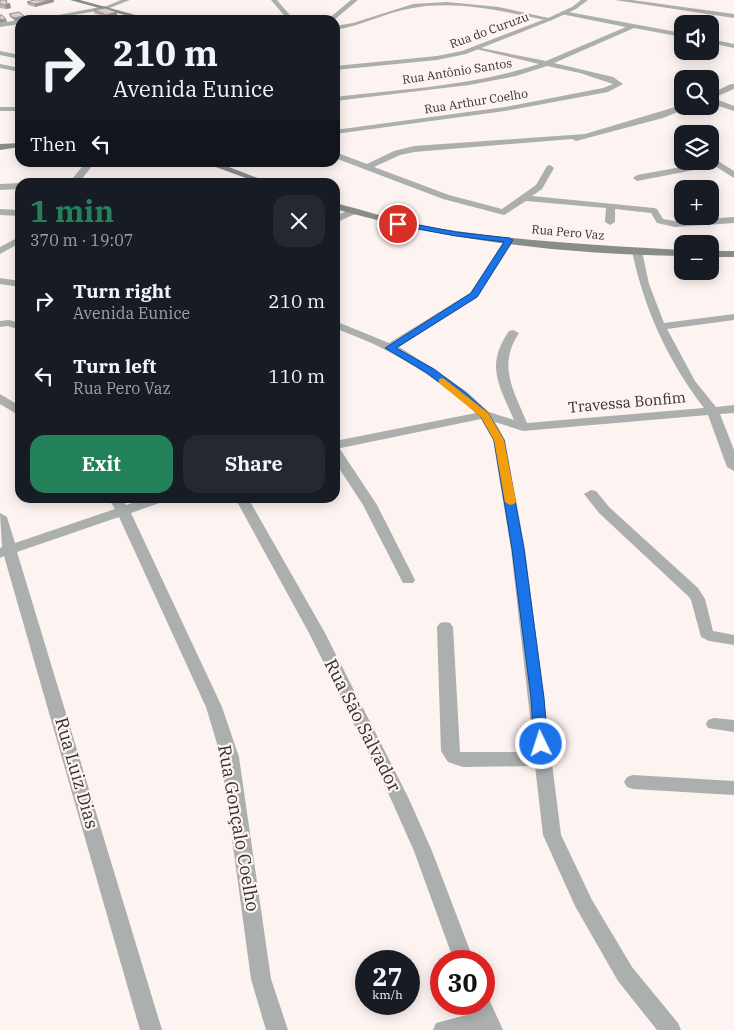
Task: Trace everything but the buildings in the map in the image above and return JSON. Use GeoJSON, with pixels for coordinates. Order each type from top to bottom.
{"type":"FeatureCollection","features":[{"type":"Feature","properties":{"kind":"main road"},"geometry":{"type":"LineString","coordinates":[[72,0],[132,15]]}},
{"type":"Feature","properties":{"kind":"main road"},"geometry":{"type":"LineString","coordinates":[[0,147],[15,146]]}},
{"type":"Feature","properties":{"kind":"main road"},"geometry":{"type":"LineString","coordinates":[[220,167],[252,178]]}},
{"type":"Feature","properties":{"kind":"main road","name":"Rua Pero Vaz"},"geometry":{"type":"LineString","coordinates":[[340,208],[416,227],[509,240],[674,253]]}},
{"type":"Feature","properties":{"kind":"main road"},"geometry":{"type":"LineString","coordinates":[[719,254],[734,254]]}},
{"type":"Feature","properties":{"kind":"street"},"geometry":{"type":"LineString","coordinates":[[65,15],[105,8],[127,0]]}},
{"type":"Feature","properties":{"kind":"street"},"geometry":{"type":"LineString","coordinates":[[274,0],[287,15]]}},
{"type":"Feature","properties":{"kind":"street"},"geometry":{"type":"LineString","coordinates":[[336,15],[355,0]]}},
{"type":"Feature","properties":{"kind":"street","name":"Rua do Curuzu"},"geometry":{"type":"LineString","coordinates":[[340,68],[437,58],[478,48],[550,19],[582,4],[585,0]]}},
{"type":"Feature","properties":{"kind":"street"},"geometry":{"type":"LineString","coordinates":[[618,0],[734,16]]}},
{"type":"Feature","properties":{"kind":"street"},"geometry":{"type":"LineString","coordinates":[[340,27],[404,8],[440,4],[484,6],[550,19]]}},
{"type":"Feature","properties":{"kind":"street"},"geometry":{"type":"LineString","coordinates":[[563,13],[674,34]]}},
{"type":"Feature","properties":{"kind":"street"},"geometry":{"type":"LineString","coordinates":[[0,25],[15,23]]}},
{"type":"Feature","properties":{"kind":"street","name":"Rua Antônio Santos"},"geometry":{"type":"LineString","coordinates":[[340,98],[491,79],[547,62],[633,26]]}},
{"type":"Feature","properties":{"kind":"street"},"geometry":{"type":"LineString","coordinates":[[719,43],[734,46]]}},
{"type":"Feature","properties":{"kind":"street"},"geometry":{"type":"LineString","coordinates":[[478,48],[547,62]]}},
{"type":"Feature","properties":{"kind":"street"},"geometry":{"type":"LineString","coordinates":[[0,54],[15,56]]}},
{"type":"Feature","properties":{"kind":"street","name":"Rua Arthur Coelho"},"geometry":{"type":"LineString","coordinates":[[340,131],[505,109],[605,90],[619,84],[610,79],[547,62]]}},
{"type":"Feature","properties":{"kind":"street"},"geometry":{"type":"LineString","coordinates":[[0,66],[15,69]]}},
{"type":"Feature","properties":{"kind":"street"},"geometry":{"type":"LineString","coordinates":[[719,94],[734,86]]}},
{"type":"Feature","properties":{"kind":"street"},"geometry":{"type":"LineString","coordinates":[[719,102],[734,108]]}},
{"type":"Feature","properties":{"kind":"street"},"geometry":{"type":"LineString","coordinates":[[0,109],[15,109]]}},
{"type":"Feature","properties":{"kind":"street"},"geometry":{"type":"LineString","coordinates":[[549,148],[584,136],[674,111]]}},
{"type":"Feature","properties":{"kind":"street"},"geometry":{"type":"LineString","coordinates":[[367,167],[397,153],[414,149],[584,136]]}},
{"type":"Feature","properties":{"kind":"street"},"geometry":{"type":"LineString","coordinates":[[340,157],[432,192],[504,212],[539,187],[550,168]]}},
{"type":"Feature","properties":{"kind":"street"},"geometry":{"type":"LineString","coordinates":[[719,165],[734,175]]}},
{"type":"Feature","properties":{"kind":"street"},"geometry":{"type":"LineString","coordinates":[[78,178],[87,167]]}},
{"type":"Feature","properties":{"kind":"street"},"geometry":{"type":"LineString","coordinates":[[637,178],[674,170]]}},
{"type":"Feature","properties":{"kind":"street"},"geometry":{"type":"LineString","coordinates":[[0,187],[15,186]]}},
{"type":"Feature","properties":{"kind":"street"},"geometry":{"type":"LineString","coordinates":[[524,198],[654,211],[660,221],[675,224],[734,220]]}},
{"type":"Feature","properties":{"kind":"street"},"geometry":{"type":"LineString","coordinates":[[610,222],[611,206]]}},
{"type":"Feature","properties":{"kind":"street"},"geometry":{"type":"LineString","coordinates":[[0,212],[15,213]]}},
{"type":"Feature","properties":{"kind":"street"},"geometry":{"type":"LineString","coordinates":[[340,218],[352,212]]}},
{"type":"Feature","properties":{"kind":"street"},"geometry":{"type":"LineString","coordinates":[[0,238],[15,240]]}},
{"type":"Feature","properties":{"kind":"street"},"geometry":{"type":"LineString","coordinates":[[390,348],[474,295],[509,240]]}},
{"type":"Feature","properties":{"kind":"street"},"geometry":{"type":"LineString","coordinates":[[0,251],[15,243]]}},
{"type":"Feature","properties":{"kind":"street"},"geometry":{"type":"LineString","coordinates":[[637,251],[644,284],[660,326],[690,382],[713,411],[734,466]]}},
{"type":"Feature","properties":{"kind":"street"},"geometry":{"type":"LineString","coordinates":[[0,281],[15,283]]}},
{"type":"Feature","properties":{"kind":"street"},"geometry":{"type":"LineString","coordinates":[[660,326],[734,317]]}},
{"type":"Feature","properties":{"kind":"street"},"geometry":{"type":"LineString","coordinates":[[1,324],[9,323],[15,325]]}},
{"type":"Feature","properties":{"kind":"street"},"geometry":{"type":"LineString","coordinates":[[340,326],[390,348],[430,371],[463,395],[485,416],[499,440],[518,549],[538,698],[542,759],[552,834],[585,906],[626,974],[670,1030]]}},
{"type":"Feature","properties":{"kind":"street"},"geometry":{"type":"LineString","coordinates":[[512,333],[501,351],[500,362],[502,375],[523,427]]}},
{"type":"Feature","properties":{"kind":"street"},"geometry":{"type":"LineString","coordinates":[[0,398],[15,407]]}},
{"type":"Feature","properties":{"kind":"street","name":"Travessa Bonfim"},"geometry":{"type":"LineString","coordinates":[[485,416],[523,427],[734,409]]}},
{"type":"Feature","properties":{"kind":"street"},"geometry":{"type":"LineString","coordinates":[[340,444],[485,416]]}},
{"type":"Feature","properties":{"kind":"street","name":"Travessa Bonfim"},"geometry":{"type":"LineString","coordinates":[[499,440],[523,427]]}},
{"type":"Feature","properties":{"kind":"street"},"geometry":{"type":"LineString","coordinates":[[340,460],[370,505],[408,580]]}},
{"type":"Feature","properties":{"kind":"street"},"geometry":{"type":"LineString","coordinates":[[591,494],[604,510],[693,592],[698,599],[706,633],[713,638],[734,640]]}},
{"type":"Feature","properties":{"kind":"street","name":"Rua São Salvador"},"geometry":{"type":"LineString","coordinates":[[244,503],[316,633],[399,797],[423,851],[460,950]]}},
{"type":"Feature","properties":{"kind":"street"},"geometry":{"type":"LineString","coordinates":[[5,552],[119,504]]}},
{"type":"Feature","properties":{"kind":"street","name":"Rua Gonçalo Coelho"},"geometry":{"type":"LineString","coordinates":[[119,504],[214,707],[230,757],[262,978],[277,1030]]}},
{"type":"Feature","properties":{"kind":"street","name":"Rua Luiz Dias"},"geometry":{"type":"LineString","coordinates":[[0,517],[5,552],[151,1030]]}},
{"type":"Feature","properties":{"kind":"street"},"geometry":{"type":"LineString","coordinates":[[445,627],[450,751],[454,757],[463,760],[542,759]]}},
{"type":"Feature","properties":{"kind":"street"},"geometry":{"type":"LineString","coordinates":[[714,724],[734,726]]}},
{"type":"Feature","properties":{"kind":"street"},"geometry":{"type":"LineString","coordinates":[[633,782],[734,788]]}},
{"type":"Feature","properties":{"kind":"street"},"geometry":{"type":"LineString","coordinates":[[444,1030],[487,1018]]}},
{"type":"Feature","properties":{"kind":"slow traffic"},"geometry":{"type":"LineString","coordinates":[[443,381],[463,395],[485,416],[499,440],[510,502]]}},
{"type":"Feature","properties":{"kind":"route"},"geometry":{"type":"LineString","coordinates":[[398,224],[456,234],[509,240],[474,295],[390,348],[430,371],[463,395],[485,416],[499,440],[518,549],[538,698],[541,744]]}}]}
